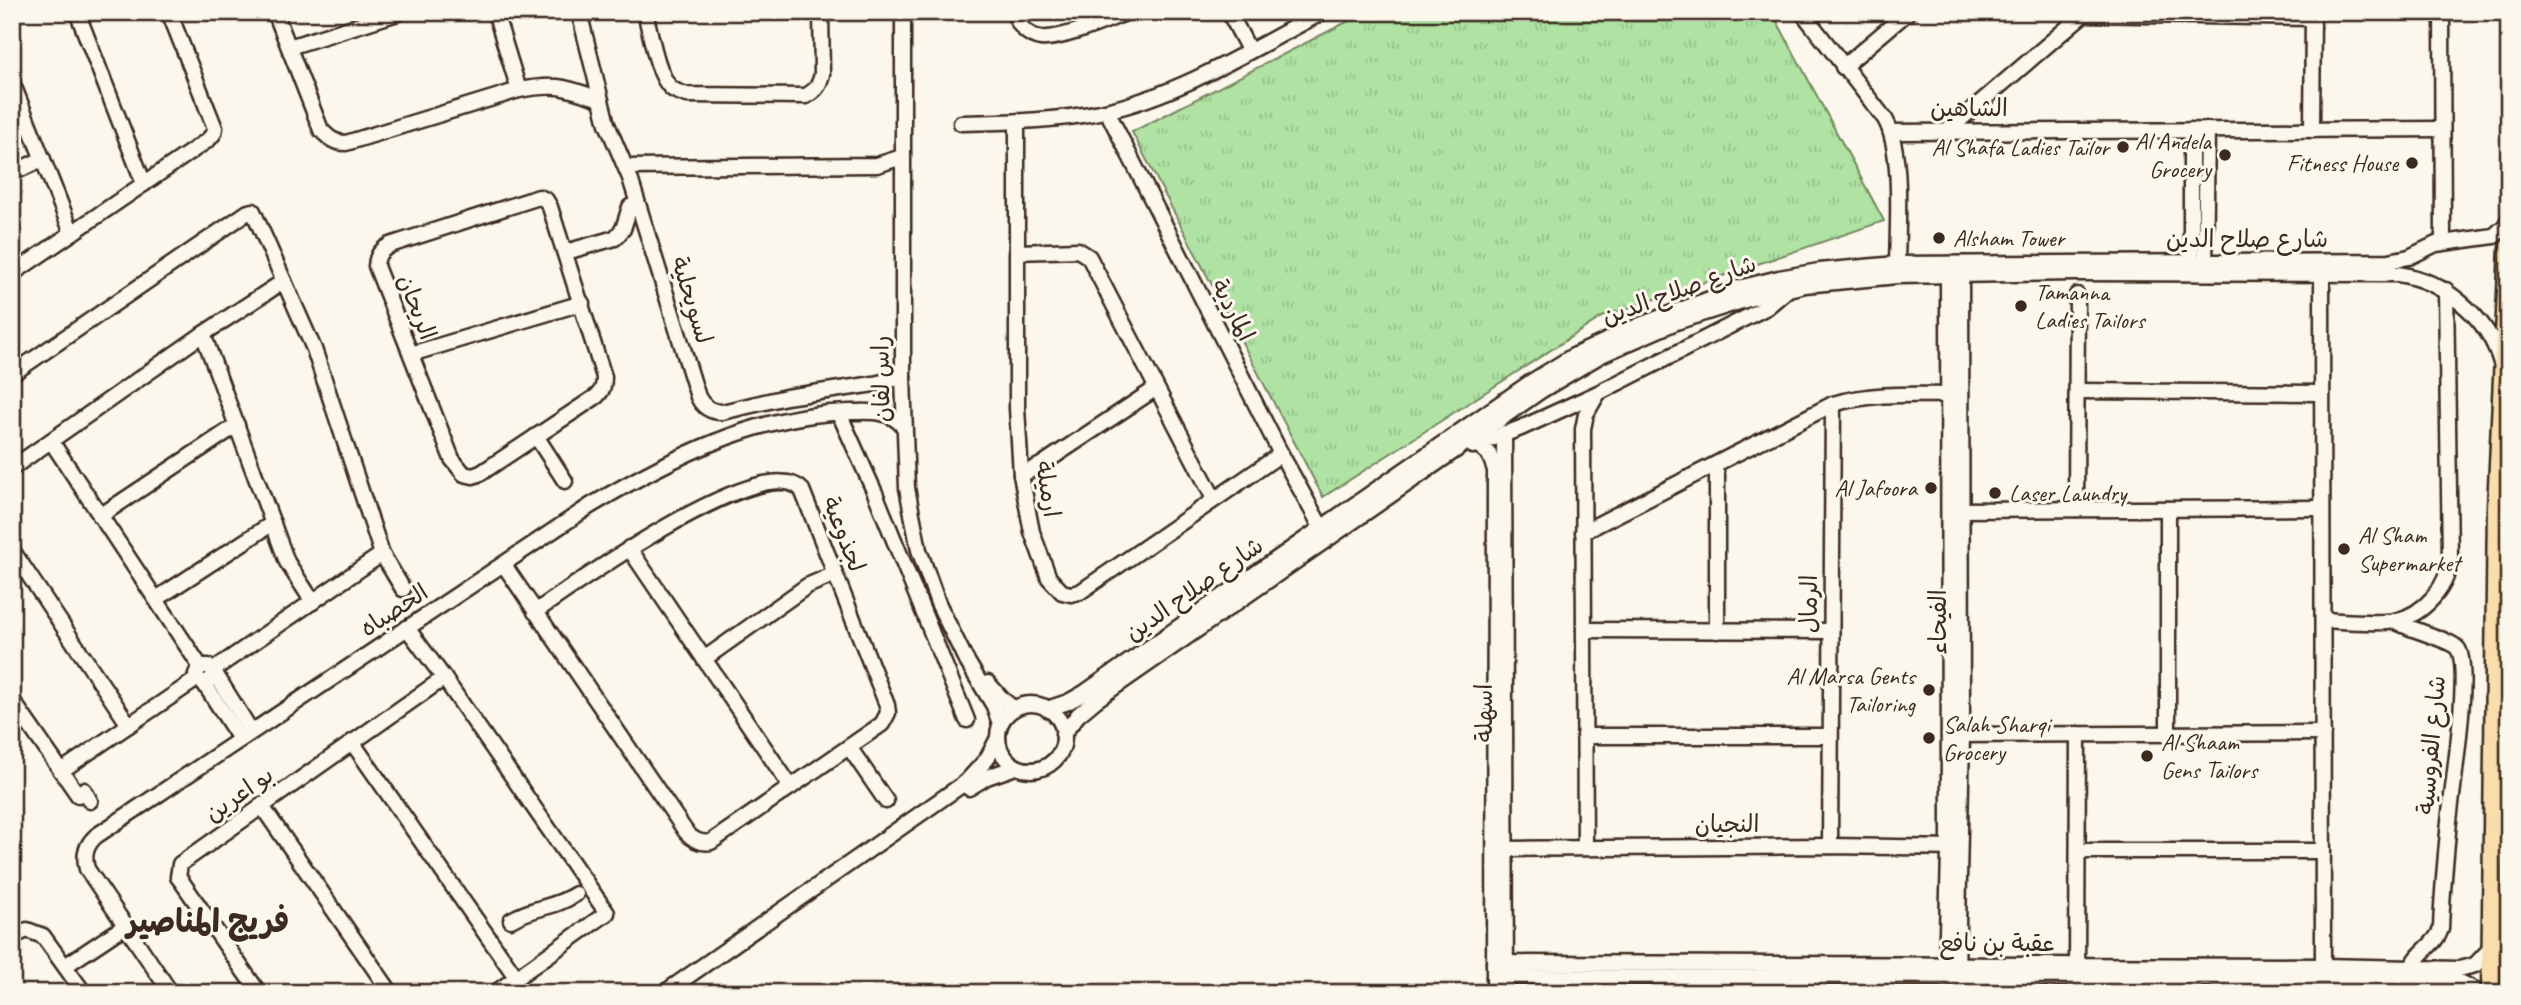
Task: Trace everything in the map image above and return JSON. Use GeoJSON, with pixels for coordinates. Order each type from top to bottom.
{"type":"FeatureCollection","features":[{"type":"Feature","properties":{"kind":"main road"},"geometry":{"type":"LineString","coordinates":[[2491,993],[2497,507],[2509,248]]}},
{"type":"Feature","properties":{"kind":"street"},"geometry":{"type":"LineString","coordinates":[[77,12],[144,184]]}},
{"type":"Feature","properties":{"kind":"street"},"geometry":{"type":"LineString","coordinates":[[12,274],[208,140],[214,133],[215,128],[169,12]]}},
{"type":"Feature","properties":{"kind":"street"},"geometry":{"type":"LineString","coordinates":[[275,12],[321,130],[332,141],[346,143],[519,90],[553,85],[600,99]]}},
{"type":"Feature","properties":{"kind":"street"},"geometry":{"type":"LineString","coordinates":[[289,47],[401,12]]}},
{"type":"Feature","properties":{"kind":"street"},"geometry":{"type":"LineString","coordinates":[[495,12],[519,90]]}},
{"type":"Feature","properties":{"kind":"street","name":"لسويحلية"},"geometry":{"type":"LineString","coordinates":[[579,12],[607,124],[626,167],[700,402],[707,409],[717,412],[899,378]]}},
{"type":"Feature","properties":{"kind":"street"},"geometry":{"type":"LineString","coordinates":[[645,12],[663,76],[669,87],[677,93],[793,96],[806,96],[820,83],[821,12]]}},
{"type":"Feature","properties":{"kind":"street","name":"راس لفان"},"geometry":{"type":"LineString","coordinates":[[903,12],[899,378],[906,488],[919,550],[938,603],[965,658],[994,706],[999,731]]}},
{"type":"Feature","properties":{"kind":"street","name":"راس لفان"},"geometry":{"type":"LineString","coordinates":[[911,12],[910,376],[913,460],[918,507],[936,577],[958,630],[989,684],[1014,709]]}},
{"type":"Feature","properties":{"kind":"street"},"geometry":{"type":"LineString","coordinates":[[1014,12],[1024,30],[1041,38],[1091,26],[1128,12]]}},
{"type":"Feature","properties":{"kind":"street"},"geometry":{"type":"LineString","coordinates":[[1229,12],[1249,50]]}},
{"type":"Feature","properties":{"kind":"street"},"geometry":{"type":"LineString","coordinates":[[961,123],[1017,122],[1107,111],[1144,100],[1179,86],[1323,12]]}},
{"type":"Feature","properties":{"kind":"street"},"geometry":{"type":"LineString","coordinates":[[1802,12],[1892,131],[1896,153],[1897,270]]}},
{"type":"Feature","properties":{"kind":"street"},"geometry":{"type":"LineString","coordinates":[[1843,67],[1908,12]]}},
{"type":"Feature","properties":{"kind":"street"},"geometry":{"type":"LineString","coordinates":[[2442,12],[2443,242]]}},
{"type":"Feature","properties":{"kind":"street"},"geometry":{"type":"LineString","coordinates":[[1947,131],[2085,13],[2313,15],[2312,130]]}},
{"type":"Feature","properties":{"kind":"street"},"geometry":{"type":"LineString","coordinates":[[12,82],[72,233]]}},
{"type":"Feature","properties":{"kind":"street","name":"الماردية"},"geometry":{"type":"LineString","coordinates":[[1107,111],[1281,454],[1324,533]]}},
{"type":"Feature","properties":{"kind":"street","name":"ارميلة"},"geometry":{"type":"LineString","coordinates":[[1017,122],[1017,408],[1021,475],[1042,566],[1055,587],[1071,594],[1080,592],[1281,454]]}},
{"type":"Feature","properties":{"kind":"street","name":"الشاهين"},"geometry":{"type":"LineString","coordinates":[[1892,131],[2442,129]]}},
{"type":"Feature","properties":{"kind":"street"},"geometry":{"type":"LineString","coordinates":[[2190,130],[2198,267]]}},
{"type":"Feature","properties":{"kind":"street"},"geometry":{"type":"LineString","coordinates":[[2198,267],[2207,130]]}},
{"type":"Feature","properties":{"kind":"street"},"geometry":{"type":"LineString","coordinates":[[626,167],[877,165],[902,157]]}},
{"type":"Feature","properties":{"kind":"street"},"geometry":{"type":"LineString","coordinates":[[12,173],[43,159]]}},
{"type":"Feature","properties":{"kind":"street"},"geometry":{"type":"LineString","coordinates":[[877,165],[902,173]]}},
{"type":"Feature","properties":{"kind":"street","name":"الريحان"},"geometry":{"type":"LineString","coordinates":[[539,198],[545,200],[550,207],[566,252],[604,377],[602,390],[481,472],[473,476],[464,474],[452,459],[376,266],[381,251],[403,241],[539,198]]}},
{"type":"Feature","properties":{"kind":"street"},"geometry":{"type":"LineString","coordinates":[[566,252],[615,238],[623,229],[630,207],[637,204]]}},
{"type":"Feature","properties":{"kind":"street"},"geometry":{"type":"LineString","coordinates":[[12,374],[253,211],[314,349],[382,554],[403,589]]}},
{"type":"Feature","properties":{"kind":"street","name":"شارع صلاح الدين"},"geometry":{"type":"LineString","coordinates":[[1047,709],[1069,702],[1084,693],[1324,533],[1537,386],[1676,322],[1787,283],[1897,270],[2322,267],[2404,259],[2443,242],[2494,236],[2509,219]]}},
{"type":"Feature","properties":{"kind":"street"},"geometry":{"type":"LineString","coordinates":[[1017,252],[1078,250],[1089,257],[1214,499]]}},
{"type":"Feature","properties":{"kind":"street"},"geometry":{"type":"LineString","coordinates":[[2404,259],[2402,267],[2406,275]]}},
{"type":"Feature","properties":{"kind":"street"},"geometry":{"type":"LineString","coordinates":[[2322,267],[2323,972]]}},
{"type":"Feature","properties":{"kind":"street","name":"شارع صلاح الدين"},"geometry":{"type":"LineString","coordinates":[[2322,267],[2406,275],[2446,290],[2467,308],[2492,339],[2499,354],[2503,381]]}},
{"type":"Feature","properties":{"kind":"street","name":"الفيحاء"},"geometry":{"type":"LineString","coordinates":[[1951,973],[1955,735],[1954,270]]}},
{"type":"Feature","properties":{"kind":"street"},"geometry":{"type":"LineString","coordinates":[[12,468],[203,334],[284,281]]}},
{"type":"Feature","properties":{"kind":"street","name":"شارع صلاح الدين"},"geometry":{"type":"LineString","coordinates":[[1454,451],[1521,428],[1598,393],[1767,307],[1787,283]]}},
{"type":"Feature","properties":{"kind":"street"},"geometry":{"type":"LineString","coordinates":[[2323,620],[2395,621],[2416,610],[2443,588],[2448,572],[2446,290]]}},
{"type":"Feature","properties":{"kind":"street"},"geometry":{"type":"LineString","coordinates":[[2076,509],[2077,295]]}},
{"type":"Feature","properties":{"kind":"street"},"geometry":{"type":"LineString","coordinates":[[411,354],[582,303]]}},
{"type":"Feature","properties":{"kind":"street"},"geometry":{"type":"LineString","coordinates":[[203,334],[287,562],[313,602]]}},
{"type":"Feature","properties":{"kind":"street"},"geometry":{"type":"LineString","coordinates":[[1521,428],[1539,403],[1537,386]]}},
{"type":"Feature","properties":{"kind":"street","name":"شارع صلاح الدين"},"geometry":{"type":"LineString","coordinates":[[1063,734],[1078,715],[1096,700],[1324,533],[1454,451],[1537,386]]}},
{"type":"Feature","properties":{"kind":"street"},"geometry":{"type":"LineString","coordinates":[[1021,475],[1041,465],[1155,389]]}},
{"type":"Feature","properties":{"kind":"street"},"geometry":{"type":"LineString","coordinates":[[2077,391],[2322,393]]}},
{"type":"Feature","properties":{"kind":"street"},"geometry":{"type":"LineString","coordinates":[[1585,848],[1583,429],[1586,414],[1598,393]]}},
{"type":"Feature","properties":{"kind":"street"},"geometry":{"type":"LineString","coordinates":[[1583,532],[1833,404],[1857,397],[1883,395],[1956,395]]}},
{"type":"Feature","properties":{"kind":"street","name":"الرمال"},"geometry":{"type":"LineString","coordinates":[[1830,846],[1833,404]]}},
{"type":"Feature","properties":{"kind":"street"},"geometry":{"type":"LineString","coordinates":[[1559,411],[1574,417],[1583,429]]}},
{"type":"Feature","properties":{"kind":"street","name":"راس لفان"},"geometry":{"type":"LineString","coordinates":[[839,412],[875,493],[967,720]]}},
{"type":"Feature","properties":{"kind":"street","name":"الحصباه"},"geometry":{"type":"LineString","coordinates":[[171,993],[87,869],[85,854],[91,841],[245,735],[590,506],[635,480],[682,456],[758,428],[811,416],[839,412],[884,412],[901,423]]}},
{"type":"Feature","properties":{"kind":"street"},"geometry":{"type":"LineString","coordinates":[[100,516],[237,425]]}},
{"type":"Feature","properties":{"kind":"street","name":"اسهلة"},"geometry":{"type":"LineString","coordinates":[[1494,993],[1501,975],[1504,433]]}},
{"type":"Feature","properties":{"kind":"street"},"geometry":{"type":"LineString","coordinates":[[536,436],[565,481]]}},
{"type":"Feature","properties":{"kind":"street"},"geometry":{"type":"LineString","coordinates":[[51,441],[245,735]]}},
{"type":"Feature","properties":{"kind":"street","name":"اسهلة"},"geometry":{"type":"LineString","coordinates":[[1476,444],[1489,454],[1495,470],[1501,849]]}},
{"type":"Feature","properties":{"kind":"street"},"geometry":{"type":"LineString","coordinates":[[1713,466],[1717,475],[1717,631]]}},
{"type":"Feature","properties":{"kind":"street","name":"لجذوعية"},"geometry":{"type":"LineString","coordinates":[[503,565],[535,612],[685,832],[693,839],[704,843],[711,842],[883,724],[888,713],[802,490],[797,485],[770,481],[722,498],[682,517],[629,548],[535,612]]}},
{"type":"Feature","properties":{"kind":"street"},"geometry":{"type":"LineString","coordinates":[[1955,510],[2322,508]]}},
{"type":"Feature","properties":{"kind":"street"},"geometry":{"type":"LineString","coordinates":[[2168,509],[2168,734]]}},
{"type":"Feature","properties":{"kind":"street"},"geometry":{"type":"LineString","coordinates":[[156,599],[273,523]]}},
{"type":"Feature","properties":{"kind":"street"},"geometry":{"type":"LineString","coordinates":[[629,548],[791,787]]}},
{"type":"Feature","properties":{"kind":"street"},"geometry":{"type":"LineString","coordinates":[[12,550],[129,725]]}},
{"type":"Feature","properties":{"kind":"street"},"geometry":{"type":"LineString","coordinates":[[61,771],[382,554]]}},
{"type":"Feature","properties":{"kind":"street"},"geometry":{"type":"LineString","coordinates":[[704,659],[807,586],[835,574]]}},
{"type":"Feature","properties":{"kind":"street","name":"شارع الفروسية"},"geometry":{"type":"LineString","coordinates":[[2395,621],[2416,632],[2451,642],[2461,654],[2462,664],[2461,714],[2448,831],[2441,929],[2436,940],[2416,959],[2412,967]]}},
{"type":"Feature","properties":{"kind":"street"},"geometry":{"type":"LineString","coordinates":[[407,628],[444,678],[581,890],[607,913],[495,993]]}},
{"type":"Feature","properties":{"kind":"street"},"geometry":{"type":"LineString","coordinates":[[1584,630],[1831,631]]}},
{"type":"Feature","properties":{"kind":"street","name":"بو اعرين"},"geometry":{"type":"LineString","coordinates":[[252,990],[181,883],[177,870],[184,859],[444,678]]}},
{"type":"Feature","properties":{"kind":"street"},"geometry":{"type":"LineString","coordinates":[[12,700],[78,795],[84,790],[90,801]]}},
{"type":"Feature","properties":{"kind":"street"},"geometry":{"type":"LineString","coordinates":[[664,993],[966,782],[987,759],[999,731],[1014,709],[1034,704],[1047,709],[1059,719],[1063,734],[1062,749],[1048,765],[1029,770],[1016,766],[1003,755],[999,731]]}},
{"type":"Feature","properties":{"kind":"street"},"geometry":{"type":"LineString","coordinates":[[1955,735],[2323,733]]}},
{"type":"Feature","properties":{"kind":"street"},"geometry":{"type":"LineString","coordinates":[[2077,972],[2078,734]]}},
{"type":"Feature","properties":{"kind":"street"},"geometry":{"type":"LineString","coordinates":[[1584,736],[1830,736]]}},
{"type":"Feature","properties":{"kind":"street"},"geometry":{"type":"LineString","coordinates":[[352,742],[516,977]]}},
{"type":"Feature","properties":{"kind":"street"},"geometry":{"type":"LineString","coordinates":[[849,747],[886,801]]}},
{"type":"Feature","properties":{"kind":"street"},"geometry":{"type":"LineString","coordinates":[[679,993],[978,782],[1016,766]]}},
{"type":"Feature","properties":{"kind":"street"},"geometry":{"type":"LineString","coordinates":[[261,805],[391,993]]}},
{"type":"Feature","properties":{"kind":"street","name":"النجيان"},"geometry":{"type":"LineString","coordinates":[[1501,849],[1830,846],[1954,848]]}},
{"type":"Feature","properties":{"kind":"street"},"geometry":{"type":"LineString","coordinates":[[2078,851],[2323,851]]}},
{"type":"Feature","properties":{"kind":"street"},"geometry":{"type":"LineString","coordinates":[[511,920],[526,911],[561,904],[581,890]]}},
{"type":"Feature","properties":{"kind":"street"},"geometry":{"type":"LineString","coordinates":[[65,966],[125,926]]}},
{"type":"Feature","properties":{"kind":"street"},"geometry":{"type":"LineString","coordinates":[[12,937],[19,932],[36,932],[43,936],[84,993]]}},
{"type":"Feature","properties":{"kind":"street","name":"عقبة بن نافع"},"geometry":{"type":"LineString","coordinates":[[2369,973],[2412,967],[2440,980],[2468,969],[2482,960],[2491,948]]}},
{"type":"Feature","properties":{"kind":"street","name":"عقبة بن نافع"},"geometry":{"type":"LineString","coordinates":[[1501,975],[1569,985],[1662,978],[1717,985],[1951,973],[2025,986],[2077,972]]}},
{"type":"Feature","properties":{"kind":"street","name":"عقبة بن نافع"},"geometry":{"type":"LineString","coordinates":[[1501,975],[1662,978],[2077,972],[2220,979],[2323,972],[2369,973],[2440,980],[2466,984],[2477,993]]}},
{"type":"Feature","properties":{"kind":"green space"},"geometry":{"type":"Polygon","coordinates":[[[1366,12],[1772,12],[1884,221],[1602,317],[1323,497],[1132,132],[1366,12]]]}},
{"type":"Feature","properties":{"kind":"place","name":"Al Shafa Ladies Tailor"},"geometry":{"type":"Point","coordinates":[2123,147]}},
{"type":"Feature","properties":{"kind":"place","name":"Al Andela Grocery"},"geometry":{"type":"Point","coordinates":[2225,155]}},
{"type":"Feature","properties":{"kind":"place","name":"Fitness House"},"geometry":{"type":"Point","coordinates":[2412,163]}},
{"type":"Feature","properties":{"kind":"place","name":"Alsham Tower"},"geometry":{"type":"Point","coordinates":[1939,238]}},
{"type":"Feature","properties":{"kind":"place","name":"Tamanna Ladies Tailors"},"geometry":{"type":"Point","coordinates":[2021,306]}},
{"type":"Feature","properties":{"kind":"place","name":"Al Jafoora"},"geometry":{"type":"Point","coordinates":[1931,488]}},
{"type":"Feature","properties":{"kind":"place","name":"Laser Laundry"},"geometry":{"type":"Point","coordinates":[1995,493]}},
{"type":"Feature","properties":{"kind":"place","name":"Al Sham Supermarket"},"geometry":{"type":"Point","coordinates":[2344,549]}},
{"type":"Feature","properties":{"kind":"place","name":"Al Marsa Gents Tailoring"},"geometry":{"type":"Point","coordinates":[1929,690]}},
{"type":"Feature","properties":{"kind":"place","name":"Salah Sharqi Grocery"},"geometry":{"type":"Point","coordinates":[1929,738]}},
{"type":"Feature","properties":{"kind":"place","name":"Al Shaam Gens Tailors"},"geometry":{"type":"Point","coordinates":[2147,756]}},
{"type":"Feature","properties":{"kind":"district","name":"فريج المناصير"},"geometry":{"type":"Point","coordinates":[208,921]}}]}
